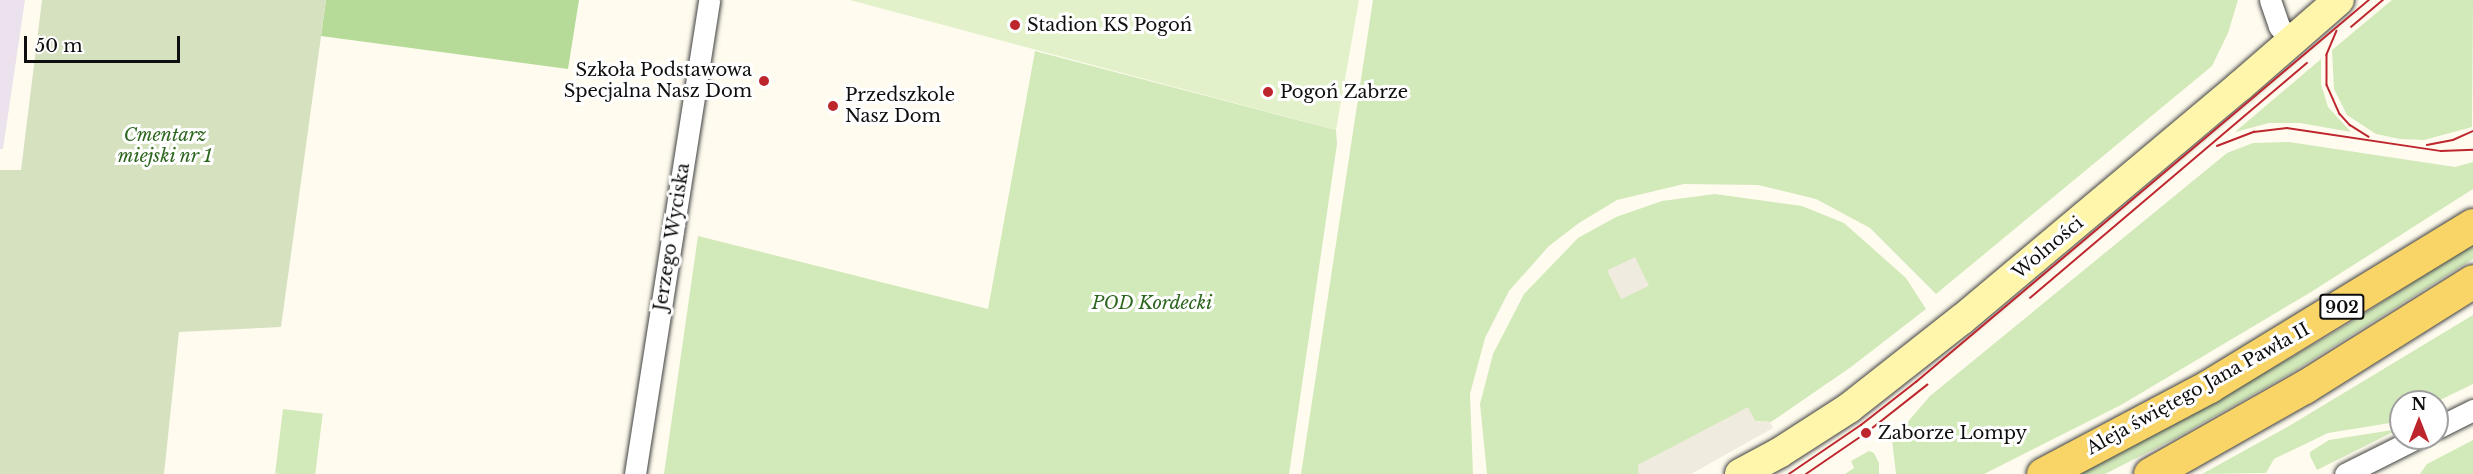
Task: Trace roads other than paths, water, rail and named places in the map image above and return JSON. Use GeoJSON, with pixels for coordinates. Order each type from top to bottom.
{"type":"FeatureCollection","features":[{"type":"Feature","properties":{"kind":"main road","name":"Aleja świętego Jana Pawła II"},"geometry":{"type":"LineString","coordinates":[[2043,474],[2209,386],[2473,225]]}},
{"type":"Feature","properties":{"kind":"main road","name":"902"},"geometry":{"type":"LineString","coordinates":[[2150,474],[2304,387],[2473,281]]}},
{"type":"Feature","properties":{"kind":"street","name":"Jerzego Wyciska"},"geometry":{"type":"LineString","coordinates":[[635,474],[709,0]]}},
{"type":"Feature","properties":{"kind":"street"},"geometry":{"type":"LineString","coordinates":[[2270,0],[2279,26],[2290,42]]}},
{"type":"Feature","properties":{"kind":"street","name":"Wolności"},"geometry":{"type":"LineString","coordinates":[[1740,474],[1779,453],[1849,408],[1961,320],[2339,0]]}},
{"type":"Feature","properties":{"kind":"street"},"geometry":{"type":"LineString","coordinates":[[2449,422],[2473,410]]}},
{"type":"Feature","properties":{"kind":"street"},"geometry":{"type":"LineString","coordinates":[[2345,474],[2380,466],[2401,450]]}},
{"type":"Feature","properties":{"kind":"tram line"},"geometry":{"type":"LineString","coordinates":[[1789,474],[1861,425],[1916,382],[2369,0]]}},
{"type":"Feature","properties":{"kind":"tram line"},"geometry":{"type":"LineString","coordinates":[[2351,27],[2383,0]]}},
{"type":"Feature","properties":{"kind":"tram line"},"geometry":{"type":"LineString","coordinates":[[2337,31],[2327,55],[2327,85],[2340,114],[2350,125],[2369,137]]}},
{"type":"Feature","properties":{"kind":"tram line"},"geometry":{"type":"LineString","coordinates":[[2030,298],[2307,63]]}},
{"type":"Feature","properties":{"kind":"tram line"},"geometry":{"type":"LineString","coordinates":[[2217,146],[2254,132],[2287,128],[2441,151],[2473,150]]}},
{"type":"Feature","properties":{"kind":"tram line"},"geometry":{"type":"LineString","coordinates":[[2427,145],[2453,140],[2473,131]]}},
{"type":"Feature","properties":{"kind":"tram line"},"geometry":{"type":"LineString","coordinates":[[1806,474],[1866,433],[1927,385]]}},
{"type":"Feature","properties":{"kind":"place","name":"Stadion KS Pogoń"},"geometry":{"type":"Point","coordinates":[1015,25]}},
{"type":"Feature","properties":{"kind":"place","name":"Szkoła Podstawowa Specjalna Nasz Dom"},"geometry":{"type":"Point","coordinates":[764,81]}},
{"type":"Feature","properties":{"kind":"place","name":"Pogoń Zabrze"},"geometry":{"type":"Point","coordinates":[1268,92]}},
{"type":"Feature","properties":{"kind":"place","name":"Przedszkole Nasz Dom"},"geometry":{"type":"Point","coordinates":[833,106]}},
{"type":"Feature","properties":{"kind":"place","name":"Zaborze Lompy"},"geometry":{"type":"Point","coordinates":[1866,433]}},
{"type":"Feature","properties":{"kind":"park label","name":"Cmentarz miejski nr 1"},"geometry":{"type":"Point","coordinates":[165,146]}},
{"type":"Feature","properties":{"kind":"park label","name":"POD Kordecki"},"geometry":{"type":"Point","coordinates":[1152,303]}}]}
